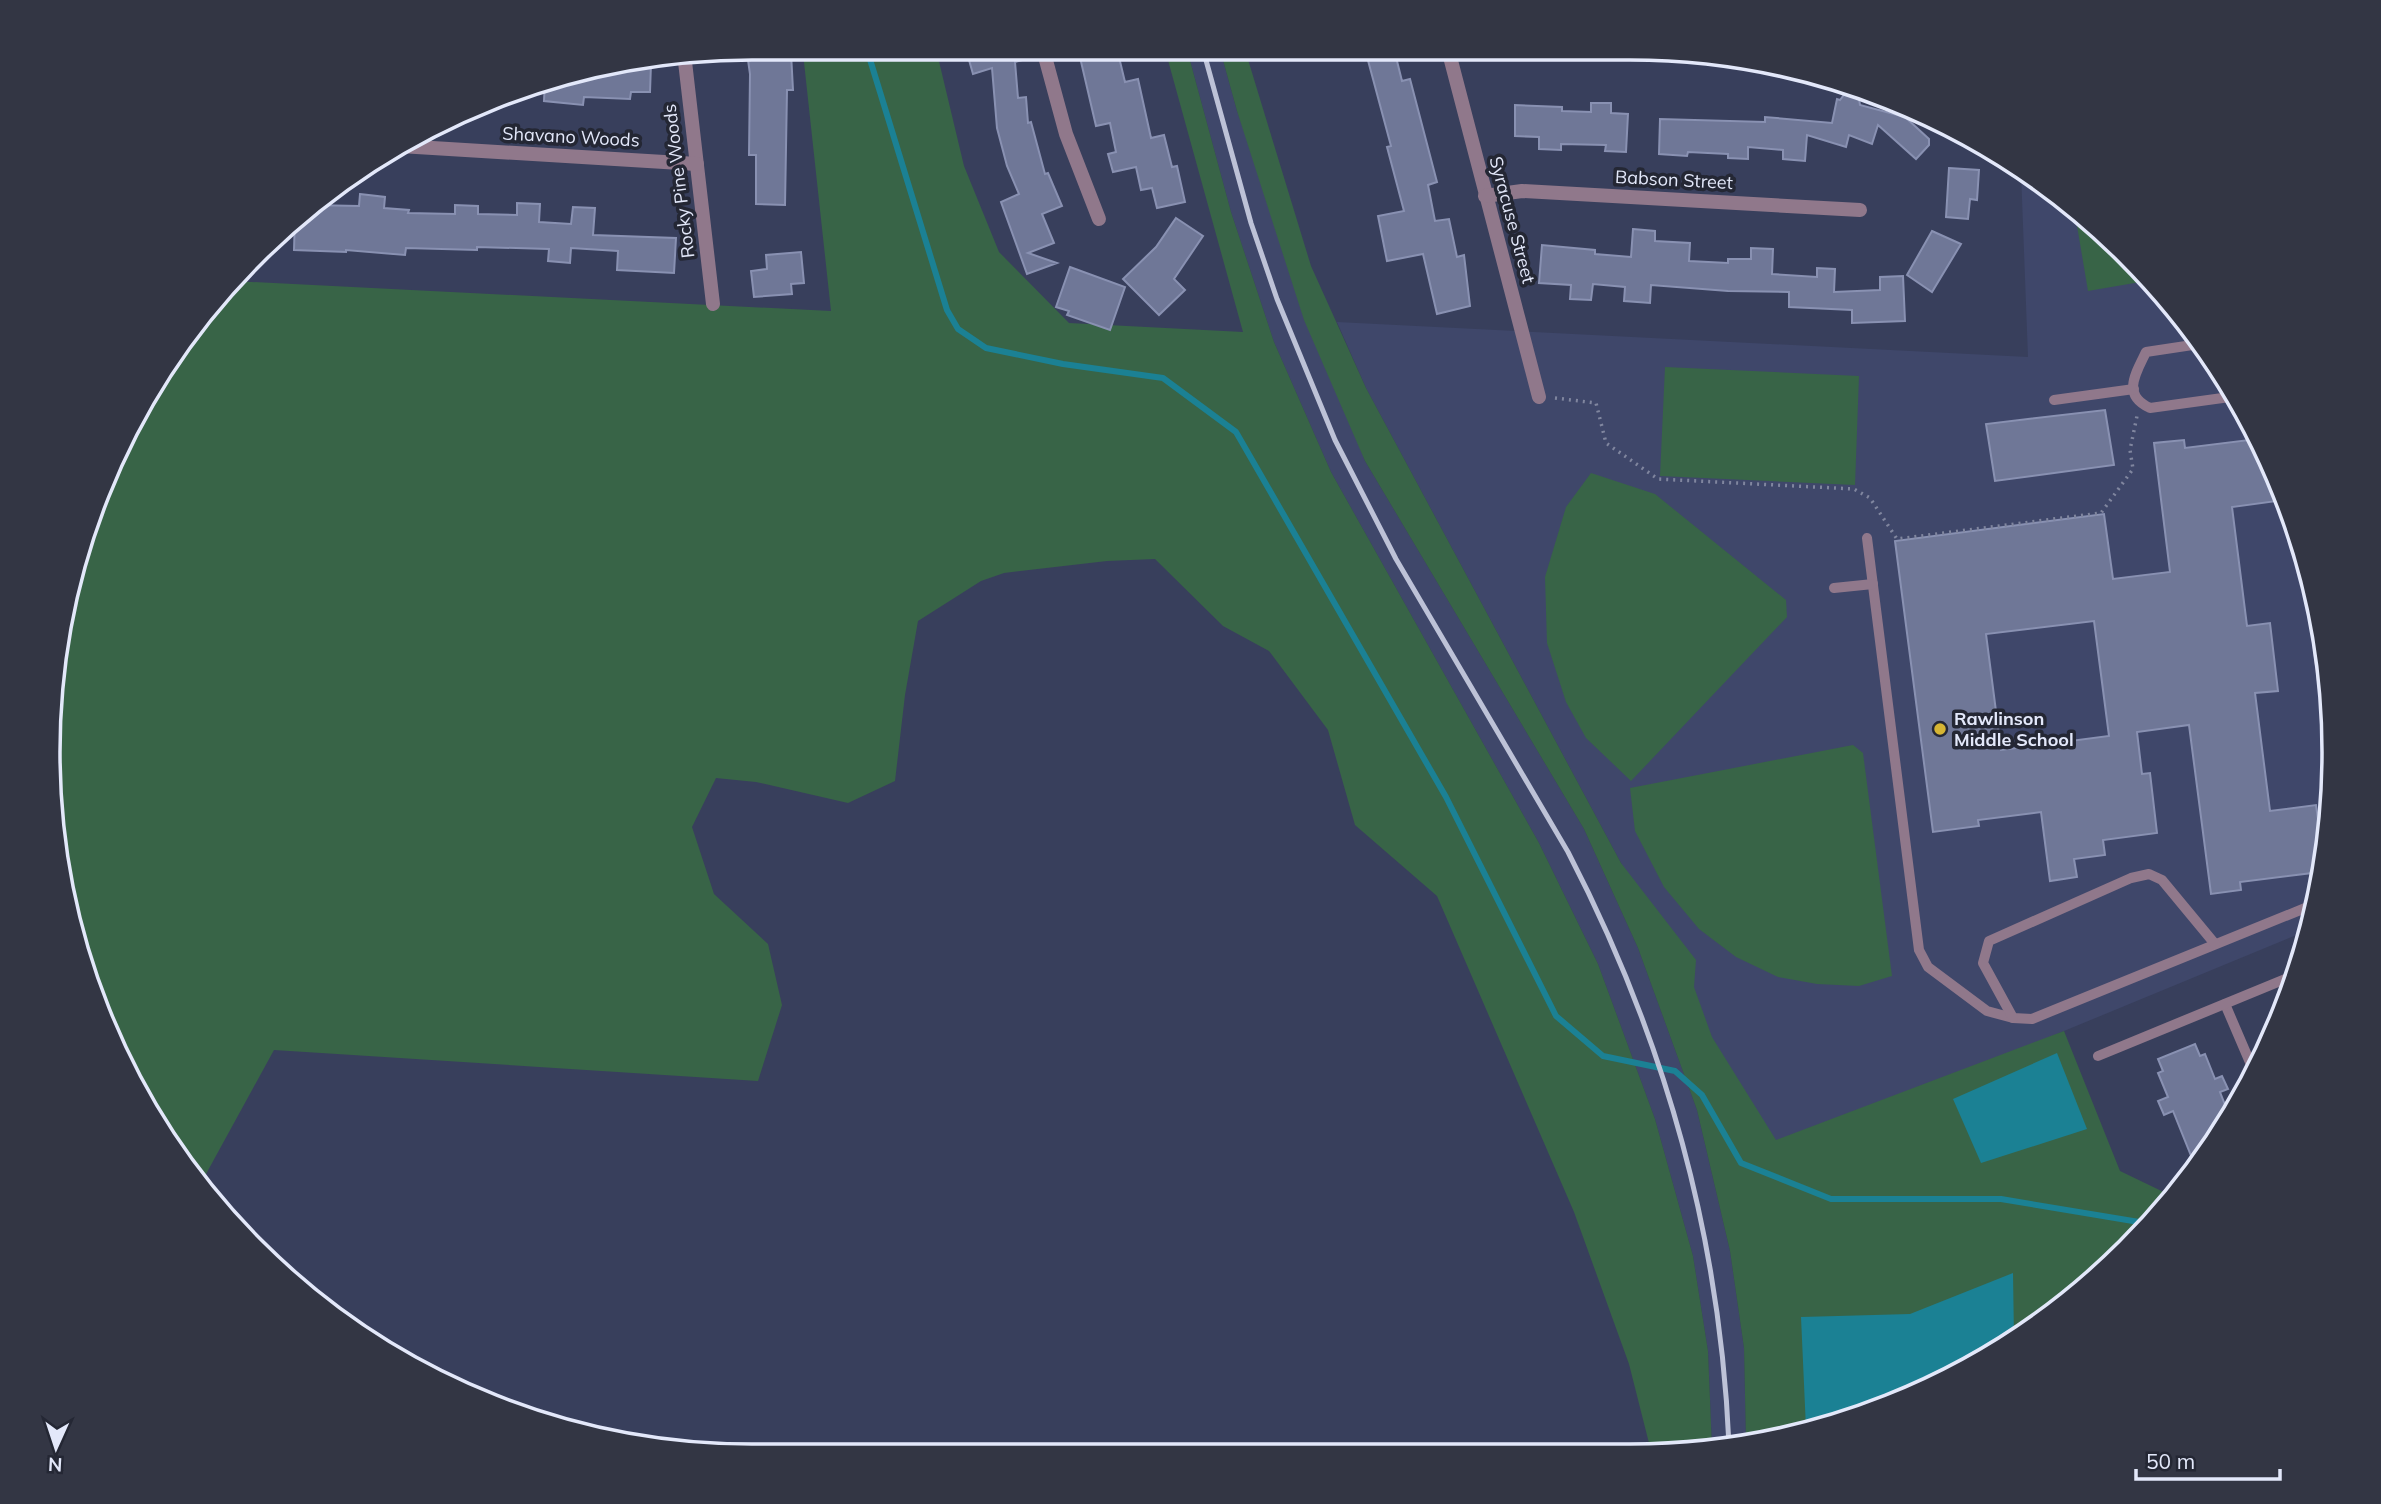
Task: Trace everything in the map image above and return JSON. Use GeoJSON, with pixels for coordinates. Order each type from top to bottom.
{"type":"FeatureCollection","features":[{"type":"Feature","properties":{"kind":"street"},"geometry":{"type":"LineString","coordinates":[[1046,60],[1066,134],[1099,219]]}},
{"type":"Feature","properties":{"kind":"street","name":"Syracuse Street"},"geometry":{"type":"LineString","coordinates":[[1451,60],[1539,397]]}},
{"type":"Feature","properties":{"kind":"street","name":"Rocky Pine Woods"},"geometry":{"type":"LineString","coordinates":[[685,63],[713,304]]}},
{"type":"Feature","properties":{"kind":"street","name":"Shavano Woods"},"geometry":{"type":"LineString","coordinates":[[416,147],[697,164]]}},
{"type":"Feature","properties":{"kind":"street","name":"Babson Street"},"geometry":{"type":"LineString","coordinates":[[1485,196],[1522,191],[1860,210]]}},
{"type":"Feature","properties":{"kind":"lane"},"geometry":{"type":"LineString","coordinates":[[2189,345],[2147,352],[2133,380],[2134,395],[2140,404],[2150,408],[2224,398]]}},
{"type":"Feature","properties":{"kind":"lane"},"geometry":{"type":"LineString","coordinates":[[2054,400],[2134,390]]}},
{"type":"Feature","properties":{"kind":"lane"},"geometry":{"type":"LineString","coordinates":[[1867,538],[1919,950],[1928,967],[1987,1011],[2012,1018],[2032,1019],[2303,909]]}},
{"type":"Feature","properties":{"kind":"lane"},"geometry":{"type":"LineString","coordinates":[[1834,588],[1873,584]]}},
{"type":"Feature","properties":{"kind":"lane"},"geometry":{"type":"LineString","coordinates":[[2012,1018],[1983,963],[1989,941],[2131,878],[2149,874],[2162,880],[2216,944]]}},
{"type":"Feature","properties":{"kind":"lane"},"geometry":{"type":"LineString","coordinates":[[2098,1056],[2283,980]]}},
{"type":"Feature","properties":{"kind":"lane"},"geometry":{"type":"LineString","coordinates":[[2225,1003],[2249,1060]]}},
{"type":"Feature","properties":{"kind":"path"},"geometry":{"type":"LineString","coordinates":[[1539,397],[1597,403],[1605,443],[1658,479],[1854,489],[1870,498],[1897,538],[2101,513],[2133,469],[2130,450],[2140,404]]}},
{"type":"Feature","properties":{"kind":"shaded area"},"geometry":{"type":"Polygon","coordinates":[[[804,60],[939,60],[964,166],[999,252],[1069,323],[1243,332],[1168,60],[1190,60],[1231,212],[1274,342],[1331,472],[1539,843],[1598,964],[1655,1119],[1693,1256],[1708,1351],[1712,1440],[1649,1444],[1629,1364],[1574,1212],[1437,896],[1355,825],[1328,730],[1269,651],[1223,626],[1155,559],[1107,561],[1004,573],[981,581],[918,621],[905,695],[895,781],[848,803],[756,782],[716,778],[692,827],[714,894],[768,944],[782,1005],[758,1081],[274,1050],[205,1176],[203,1174],[152,1098],[112,1017],[96,975],[73,887],[61,797],[61,707],[65,662],[83,573],[112,487],[152,406],[176,367],[244,282],[831,311],[804,60]]]}},
{"type":"Feature","properties":{"kind":"shaded area"},"geometry":{"type":"Polygon","coordinates":[[[1190,60],[1223,60],[1237,111],[1365,461],[1584,829],[1638,948],[1697,1110],[1730,1251],[1744,1348],[1746,1434],[1712,1440],[1708,1351],[1693,1256],[1655,1119],[1598,964],[1539,843],[1331,472],[1274,342],[1231,212],[1190,60]]]}},
{"type":"Feature","properties":{"kind":"shaded area"},"geometry":{"type":"Polygon","coordinates":[[[1223,60],[1248,60],[1311,266],[1366,388],[1621,863],[1696,960],[1694,987],[1712,1037],[1776,1140],[2064,1031],[2120,1171],[2164,1192],[2119,1242],[2086,1273],[2014,1328],[1975,1352],[1894,1392],[1808,1421],[1746,1434],[1744,1348],[1730,1251],[1697,1110],[1638,948],[1584,829],[1365,461],[1304,320],[1223,60]]]}},
{"type":"Feature","properties":{"kind":"shaded area","name":"Rawlinson Middle School"},"geometry":{"type":"Polygon","coordinates":[[[2021,181],[2086,231],[2119,262],[2178,330],[2229,406],[2269,487],[2285,529],[2298,573],[2316,662],[2322,752],[2316,842],[2297,935],[2064,1031],[1760,1162],[1621,863],[1366,388],[1337,322],[2028,357],[2021,181]]]}},
{"type":"Feature","properties":{"kind":"shaded area"},"geometry":{"type":"Polygon","coordinates":[[[2077,223],[2138,282],[2088,291],[2077,223]]]}},
{"type":"Feature","properties":{"kind":"shaded area"},"geometry":{"type":"Polygon","coordinates":[[[1665,367],[1859,376],[1855,485],[1660,476],[1665,367]]]}},
{"type":"Feature","properties":{"kind":"shaded area"},"geometry":{"type":"Polygon","coordinates":[[[1591,473],[1655,494],[1786,600],[1787,617],[1631,781],[1586,738],[1566,702],[1547,643],[1545,577],[1566,507],[1591,473]]]}},
{"type":"Feature","properties":{"kind":"shaded area"},"geometry":{"type":"Polygon","coordinates":[[[1853,745],[1863,753],[1892,976],[1859,986],[1817,984],[1778,977],[1736,957],[1699,929],[1664,887],[1635,831],[1630,788],[1853,745]]]}},
{"type":"Feature","properties":{"kind":"shaded area"},"geometry":{"type":"Polygon","coordinates":[[[2057,1053],[2087,1129],[1981,1163],[1953,1099],[2057,1053]]]}},
{"type":"Feature","properties":{"kind":"shaded area"},"geometry":{"type":"Polygon","coordinates":[[[2013,1273],[2014,1328],[1975,1352],[1894,1392],[1806,1422],[1801,1317],[1910,1314],[2013,1273]]]}},
{"type":"Feature","properties":{"kind":"building"},"geometry":{"type":"Polygon","coordinates":[[[748,60],[791,60],[793,90],[787,90],[785,205],[756,204],[756,155],[749,155],[748,60]]]}},
{"type":"Feature","properties":{"kind":"building"},"geometry":{"type":"Polygon","coordinates":[[[969,60],[1022,60],[1015,62],[1018,98],[1026,97],[1028,123],[1031,122],[1045,174],[1048,173],[1062,206],[1042,214],[1054,243],[1028,253],[1057,263],[1027,274],[1001,202],[1019,194],[1007,166],[997,128],[992,68],[973,74],[969,60]]]}},
{"type":"Feature","properties":{"kind":"building"},"geometry":{"type":"Polygon","coordinates":[[[1081,60],[1120,60],[1125,82],[1138,79],[1151,138],[1164,135],[1172,167],[1177,166],[1185,202],[1157,208],[1152,188],[1141,190],[1136,167],[1113,172],[1108,154],[1116,152],[1110,123],[1096,126],[1081,60]]]}},
{"type":"Feature","properties":{"kind":"building"},"geometry":{"type":"Polygon","coordinates":[[[1368,60],[1397,60],[1402,81],[1410,79],[1437,182],[1428,185],[1435,221],[1449,219],[1457,257],[1464,255],[1470,306],[1437,314],[1423,254],[1387,261],[1378,216],[1404,211],[1387,147],[1391,146],[1368,60]]]}},
{"type":"Feature","properties":{"kind":"building"},"geometry":{"type":"Polygon","coordinates":[[[651,67],[650,92],[631,92],[630,99],[584,97],[583,105],[544,101],[544,91],[651,67]]]}},
{"type":"Feature","properties":{"kind":"building"},"geometry":{"type":"Polygon","coordinates":[[[1845,94],[1859,99],[1860,105],[1905,117],[1929,139],[1929,145],[1916,159],[1878,125],[1872,144],[1849,135],[1846,147],[1807,135],[1805,161],[1783,159],[1783,150],[1748,147],[1748,159],[1728,158],[1728,154],[1659,154],[1660,119],[1765,122],[1765,117],[1832,123],[1837,99],[1840,100],[1845,94]]]}},
{"type":"Feature","properties":{"kind":"building"},"geometry":{"type":"Polygon","coordinates":[[[1591,103],[1611,103],[1611,113],[1628,114],[1626,152],[1605,151],[1606,145],[1561,144],[1561,150],[1539,149],[1539,137],[1515,136],[1515,105],[1562,107],[1562,111],[1591,112],[1591,103]]]}},
{"type":"Feature","properties":{"kind":"building"},"geometry":{"type":"Polygon","coordinates":[[[1949,168],[1979,170],[1977,200],[1970,199],[1968,219],[1946,217],[1949,168]]]}},
{"type":"Feature","properties":{"kind":"building"},"geometry":{"type":"Polygon","coordinates":[[[360,194],[385,197],[384,208],[409,210],[408,213],[455,214],[455,205],[478,206],[478,214],[517,215],[517,203],[540,204],[539,222],[571,224],[573,207],[595,208],[593,235],[676,238],[674,273],[617,270],[618,251],[571,248],[570,263],[548,261],[549,249],[406,248],[405,255],[346,250],[294,250],[295,231],[327,205],[359,206],[360,194]]]}},
{"type":"Feature","properties":{"kind":"building"},"geometry":{"type":"Polygon","coordinates":[[[1176,218],[1203,236],[1174,279],[1185,290],[1159,315],[1123,279],[1156,247],[1176,218]]]}},
{"type":"Feature","properties":{"kind":"building"},"geometry":{"type":"Polygon","coordinates":[[[1633,229],[1655,231],[1655,241],[1690,243],[1689,261],[1728,263],[1728,259],[1751,259],[1751,248],[1773,249],[1772,274],[1817,277],[1817,268],[1835,269],[1834,292],[1880,290],[1880,277],[1903,276],[1905,321],[1852,323],[1852,310],[1789,307],[1789,292],[1651,285],[1650,303],[1624,301],[1625,287],[1593,284],[1591,300],[1570,299],[1571,285],[1539,283],[1542,245],[1595,250],[1595,254],[1631,257],[1633,229]]]}},
{"type":"Feature","properties":{"kind":"building"},"geometry":{"type":"Polygon","coordinates":[[[1932,231],[1961,244],[1932,292],[1907,275],[1932,231]]]}},
{"type":"Feature","properties":{"kind":"building"},"geometry":{"type":"Polygon","coordinates":[[[801,252],[804,283],[791,284],[792,294],[754,297],[751,271],[767,269],[766,255],[801,252]]]}},
{"type":"Feature","properties":{"kind":"building"},"geometry":{"type":"Polygon","coordinates":[[[1070,267],[1125,287],[1110,330],[1067,315],[1069,311],[1056,307],[1070,267]]]}},
{"type":"Feature","properties":{"kind":"building"},"geometry":{"type":"Polygon","coordinates":[[[2105,410],[2114,465],[1995,481],[1986,424],[2105,410]]]}},
{"type":"Feature","properties":{"kind":"building"},"geometry":{"type":"Polygon","coordinates":[[[2184,440],[2185,448],[2247,440],[2274,501],[2232,507],[2247,626],[2270,623],[2278,691],[2255,693],[2270,811],[2316,805],[2318,820],[2310,873],[2240,882],[2241,890],[2211,894],[2189,725],[2137,732],[2142,774],[2150,773],[2157,833],[2103,840],[2105,855],[2074,859],[2077,877],[2050,881],[2041,812],[1978,820],[1979,826],[1933,832],[1895,541],[2104,514],[2113,579],[2170,572],[2154,443],[2184,440]],[[2094,621],[1986,634],[2001,750],[2109,736],[2094,621]]]}},
{"type":"Feature","properties":{"kind":"building"},"geometry":{"type":"Polygon","coordinates":[[[2195,1044],[2200,1056],[2205,1054],[2215,1079],[2222,1076],[2228,1089],[2220,1092],[2225,1105],[2191,1156],[2173,1111],[2164,1115],[2158,1101],[2168,1097],[2158,1073],[2163,1071],[2158,1059],[2195,1044]]]}},
{"type":"Feature","properties":{"kind":"waterway"},"geometry":{"type":"LineString","coordinates":[[870,60],[947,310],[958,329],[986,348],[1063,364],[1163,378],[1236,432],[1446,797],[1556,1016],[1603,1056],[1675,1071],[1702,1095],[1741,1163],[1831,1199],[2001,1199],[2138,1222]]}},
{"type":"Feature","properties":{"kind":"railway"},"geometry":{"type":"LineString","coordinates":[[1206,60],[1251,223],[1277,299],[1335,440],[1396,559],[1568,852],[1633,994],[1682,1139],[1700,1214],[1714,1290],[1728,1437]]}},
{"type":"Feature","properties":{"kind":"place","name":"Rawlinson Middle School"},"geometry":{"type":"Point","coordinates":[1940,729]}}]}
